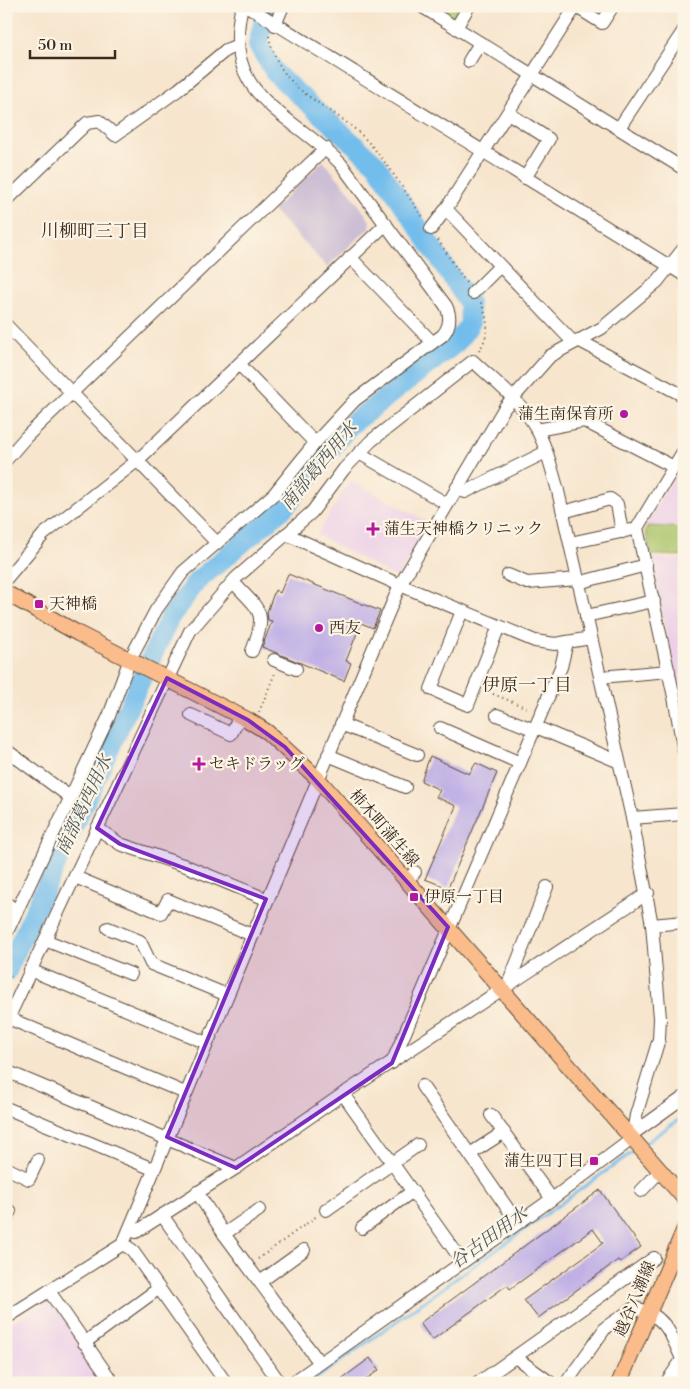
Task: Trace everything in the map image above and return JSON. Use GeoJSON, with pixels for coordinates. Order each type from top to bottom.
{"type":"FeatureCollection","features":[{"type":"Feature","properties":{"kind":"main road","name":"柿木町蒲生線"},"geometry":{"type":"LineString","coordinates":[[6,593],[79,634],[166,677],[268,732],[317,778],[411,876],[448,927],[504,988],[633,1136],[684,1198]]}},
{"type":"Feature","properties":{"kind":"main road","name":"越谷八潮線"},"geometry":{"type":"LineString","coordinates":[[619,1383],[684,1230]]}},
{"type":"Feature","properties":{"kind":"street"},"geometry":{"type":"LineString","coordinates":[[6,934],[12,907],[70,797],[109,716],[156,610],[183,572],[274,494],[315,443],[355,400],[446,331],[449,313],[341,164],[326,148],[271,107],[256,93],[244,72],[238,45],[238,24],[242,6]]}},
{"type":"Feature","properties":{"kind":"street"},"geometry":{"type":"LineString","coordinates":[[247,6],[670,268],[684,274]]}},
{"type":"Feature","properties":{"kind":"street"},"geometry":{"type":"LineString","coordinates":[[275,25],[283,6]]}},
{"type":"Feature","properties":{"kind":"street"},"geometry":{"type":"LineString","coordinates":[[421,6],[684,169]]}},
{"type":"Feature","properties":{"kind":"street"},"geometry":{"type":"LineString","coordinates":[[456,28],[470,6]]}},
{"type":"Feature","properties":{"kind":"street"},"geometry":{"type":"LineString","coordinates":[[431,229],[446,209],[576,6],[602,23],[613,6]]}},
{"type":"Feature","properties":{"kind":"street"},"geometry":{"type":"LineString","coordinates":[[620,128],[684,30]]}},
{"type":"Feature","properties":{"kind":"street"},"geometry":{"type":"LineString","coordinates":[[469,61],[480,43]]}},
{"type":"Feature","properties":{"kind":"street"},"geometry":{"type":"LineString","coordinates":[[6,200],[87,123],[99,121],[115,135],[178,90],[226,50],[238,45]]}},
{"type":"Feature","properties":{"kind":"street"},"geometry":{"type":"LineString","coordinates":[[508,113],[549,139],[525,178]]}},
{"type":"Feature","properties":{"kind":"street"},"geometry":{"type":"LineString","coordinates":[[6,460],[72,393],[326,148]]}},
{"type":"Feature","properties":{"kind":"street"},"geometry":{"type":"LineString","coordinates":[[446,209],[500,266],[576,341],[684,396]]}},
{"type":"Feature","properties":{"kind":"street"},"geometry":{"type":"LineString","coordinates":[[6,579],[44,534],[138,460],[386,224]]}},
{"type":"Feature","properties":{"kind":"street"},"geometry":{"type":"LineString","coordinates":[[6,1318],[123,1244],[317,778],[367,671],[400,585],[446,504],[511,398],[550,356],[602,328],[644,294],[670,268],[684,248]]}},
{"type":"Feature","properties":{"kind":"street"},"geometry":{"type":"LineString","coordinates":[[350,257],[432,342]]}},
{"type":"Feature","properties":{"kind":"street"},"geometry":{"type":"LineString","coordinates":[[473,293],[500,266]]}},
{"type":"Feature","properties":{"kind":"street"},"geometry":{"type":"LineString","coordinates":[[6,324],[217,543]]}},
{"type":"Feature","properties":{"kind":"street"},"geometry":{"type":"LineString","coordinates":[[185,1093],[7,1020],[75,877],[166,677],[190,631],[232,582],[320,503],[359,453],[371,441],[473,361],[511,398],[537,430],[546,452],[563,512],[648,894],[660,1018],[659,1039],[636,1116],[633,1136]]}},
{"type":"Feature","properties":{"kind":"street"},"geometry":{"type":"LineString","coordinates":[[239,364],[315,443]]}},
{"type":"Feature","properties":{"kind":"street"},"geometry":{"type":"LineString","coordinates":[[537,430],[584,421],[674,467]]}},
{"type":"Feature","properties":{"kind":"street"},"geometry":{"type":"LineString","coordinates":[[570,543],[637,528],[684,450]]}},
{"type":"Feature","properties":{"kind":"street"},"geometry":{"type":"LineString","coordinates":[[457,487],[465,492],[546,452]]}},
{"type":"Feature","properties":{"kind":"street"},"geometry":{"type":"LineString","coordinates":[[359,453],[446,504]]}},
{"type":"Feature","properties":{"kind":"street"},"geometry":{"type":"LineString","coordinates":[[563,512],[610,499],[617,504],[622,532]]}},
{"type":"Feature","properties":{"kind":"street"},"geometry":{"type":"LineString","coordinates":[[637,528],[669,671],[679,696],[684,752]]}},
{"type":"Feature","properties":{"kind":"street"},"geometry":{"type":"LineString","coordinates":[[286,534],[400,585],[535,641],[555,644],[591,638]]}},
{"type":"Feature","properties":{"kind":"street"},"geometry":{"type":"LineString","coordinates":[[508,575],[527,583],[578,581],[646,565]]}},
{"type":"Feature","properties":{"kind":"street"},"geometry":{"type":"LineString","coordinates":[[232,582],[259,611],[262,626],[252,651]]}},
{"type":"Feature","properties":{"kind":"street"},"geometry":{"type":"LineString","coordinates":[[586,616],[654,602]]}},
{"type":"Feature","properties":{"kind":"street"},"geometry":{"type":"LineString","coordinates":[[462,611],[431,689],[468,705],[499,626]]}},
{"type":"Feature","properties":{"kind":"street"},"geometry":{"type":"LineString","coordinates":[[392,1062],[448,927],[542,714],[561,667],[567,642]]}},
{"type":"Feature","properties":{"kind":"street"},"geometry":{"type":"LineString","coordinates":[[276,664],[296,669]]}},
{"type":"Feature","properties":{"kind":"street"},"geometry":{"type":"LineString","coordinates":[[600,677],[669,671]]}},
{"type":"Feature","properties":{"kind":"street"},"geometry":{"type":"LineString","coordinates":[[191,715],[231,734],[240,716]]}},
{"type":"Feature","properties":{"kind":"street"},"geometry":{"type":"LineString","coordinates":[[497,715],[617,761]]}},
{"type":"Feature","properties":{"kind":"street"},"geometry":{"type":"LineString","coordinates":[[341,724],[417,755]]}},
{"type":"Feature","properties":{"kind":"street"},"geometry":{"type":"LineString","coordinates":[[440,728],[520,763]]}},
{"type":"Feature","properties":{"kind":"street"},"geometry":{"type":"LineString","coordinates":[[6,750],[70,797]]}},
{"type":"Feature","properties":{"kind":"street"},"geometry":{"type":"LineString","coordinates":[[328,755],[405,787]]}},
{"type":"Feature","properties":{"kind":"street"},"geometry":{"type":"LineString","coordinates":[[632,818],[684,814]]}},
{"type":"Feature","properties":{"kind":"street"},"geometry":{"type":"LineString","coordinates":[[97,828],[120,844],[186,866],[266,899]]}},
{"type":"Feature","properties":{"kind":"street"},"geometry":{"type":"LineString","coordinates":[[75,877],[161,913],[168,900],[252,934]]}},
{"type":"Feature","properties":{"kind":"street"},"geometry":{"type":"LineString","coordinates":[[504,988],[547,887]]}},
{"type":"Feature","properties":{"kind":"street"},"geometry":{"type":"LineString","coordinates":[[129,1230],[136,1232],[236,1168],[343,1094],[648,894]]}},
{"type":"Feature","properties":{"kind":"street"},"geometry":{"type":"LineString","coordinates":[[652,925],[684,922]]}},
{"type":"Feature","properties":{"kind":"street"},"geometry":{"type":"LineString","coordinates":[[108,928],[140,941],[152,964],[227,995]]}},
{"type":"Feature","properties":{"kind":"street"},"geometry":{"type":"LineString","coordinates":[[45,940],[131,974]]}},
{"type":"Feature","properties":{"kind":"street"},"geometry":{"type":"LineString","coordinates":[[30,970],[207,1043]]}},
{"type":"Feature","properties":{"kind":"street"},"geometry":{"type":"LineString","coordinates":[[6,1071],[167,1137],[236,1168]]}},
{"type":"Feature","properties":{"kind":"street"},"geometry":{"type":"LineString","coordinates":[[422,1086],[517,1222]]}},
{"type":"Feature","properties":{"kind":"street"},"geometry":{"type":"LineString","coordinates":[[343,1094],[462,1260]]}},
{"type":"Feature","properties":{"kind":"street"},"geometry":{"type":"LineString","coordinates":[[292,1383],[462,1260],[552,1199],[684,1097]]}},
{"type":"Feature","properties":{"kind":"street"},"geometry":{"type":"LineString","coordinates":[[6,1108],[153,1169]]}},
{"type":"Feature","properties":{"kind":"street"},"geometry":{"type":"LineString","coordinates":[[491,1115],[552,1199]]}},
{"type":"Feature","properties":{"kind":"street"},"geometry":{"type":"LineString","coordinates":[[470,1154],[504,1132]]}},
{"type":"Feature","properties":{"kind":"street"},"geometry":{"type":"LineString","coordinates":[[326,1210],[418,1145]]}},
{"type":"Feature","properties":{"kind":"street"},"geometry":{"type":"LineString","coordinates":[[6,1168],[30,1179],[38,1160]]}},
{"type":"Feature","properties":{"kind":"street"},"geometry":{"type":"LineString","coordinates":[[641,1191],[660,1171]]}},
{"type":"Feature","properties":{"kind":"street"},"geometry":{"type":"LineString","coordinates":[[362,1228],[413,1191]]}},
{"type":"Feature","properties":{"kind":"street"},"geometry":{"type":"LineString","coordinates":[[197,1192],[224,1234],[319,1362]]}},
{"type":"Feature","properties":{"kind":"street"},"geometry":{"type":"LineString","coordinates":[[224,1234],[259,1210]]}},
{"type":"Feature","properties":{"kind":"street"},"geometry":{"type":"LineString","coordinates":[[162,1215],[280,1383]]}},
{"type":"Feature","properties":{"kind":"street"},"geometry":{"type":"LineString","coordinates":[[123,1244],[132,1250],[226,1383]]}},
{"type":"Feature","properties":{"kind":"street"},"geometry":{"type":"LineString","coordinates":[[260,1282],[304,1250]]}},
{"type":"Feature","properties":{"kind":"street"},"geometry":{"type":"LineString","coordinates":[[478,1383],[654,1258]]}},
{"type":"Feature","properties":{"kind":"street"},"geometry":{"type":"LineString","coordinates":[[84,1343],[158,1288]]}},
{"type":"Feature","properties":{"kind":"street"},"geometry":{"type":"LineString","coordinates":[[49,1291],[113,1383]]}},
{"type":"Feature","properties":{"kind":"street"},"geometry":{"type":"LineString","coordinates":[[566,1383],[606,1327],[634,1308],[649,1310],[662,1319],[683,1362],[666,1383]]}},
{"type":"Feature","properties":{"kind":"street"},"geometry":{"type":"LineString","coordinates":[[515,1357],[551,1383]]}},
{"type":"Feature","properties":{"kind":"path"},"geometry":{"type":"LineString","coordinates":[[275,25],[269,36],[273,54],[284,74],[302,92],[358,132],[431,229],[473,293],[479,299],[485,311],[488,328],[484,343],[473,361]]}},
{"type":"Feature","properties":{"kind":"path"},"geometry":{"type":"LineString","coordinates":[[257,717],[276,664]]}},
{"type":"Feature","properties":{"kind":"path"},"geometry":{"type":"LineString","coordinates":[[493,694],[542,714]]}},
{"type":"Feature","properties":{"kind":"path"},"geometry":{"type":"LineString","coordinates":[[6,974],[16,979]]}},
{"type":"Feature","properties":{"kind":"path"},"geometry":{"type":"LineString","coordinates":[[248,1266],[326,1210]]}},
{"type":"Feature","properties":{"kind":"highlighted area"},"geometry":{"type":"Polygon","coordinates":[[[167,678],[248,720],[285,747],[448,927],[392,1063],[236,1168],[167,1137],[266,899],[120,844],[97,828],[167,678]]]}},
{"type":"Feature","properties":{"kind":"shaded area"},"geometry":{"type":"Polygon","coordinates":[[[323,161],[350,192],[370,221],[369,228],[327,267],[273,210],[323,161]]]}},
{"type":"Feature","properties":{"kind":"shaded area"},"geometry":{"type":"Polygon","coordinates":[[[684,459],[684,527],[645,526],[684,459]]]}},
{"type":"Feature","properties":{"kind":"shaded area","name":"蒲生天神橋クリニック"},"geometry":{"type":"Polygon","coordinates":[[[350,480],[430,523],[397,578],[317,535],[350,480]]]}},
{"type":"Feature","properties":{"kind":"shaded area"},"geometry":{"type":"Polygon","coordinates":[[[684,547],[684,691],[678,692],[651,558],[683,560],[684,547]]]}},
{"type":"Feature","properties":{"kind":"shaded area"},"geometry":{"type":"Polygon","coordinates":[[[46,1300],[54,1303],[110,1383],[6,1383],[6,1326],[46,1300]]]}},
{"type":"Feature","properties":{"kind":"green space"},"geometry":{"type":"Polygon","coordinates":[[[427,6],[466,6],[455,23],[427,6]]]}},
{"type":"Feature","properties":{"kind":"green space"},"geometry":{"type":"Polygon","coordinates":[[[648,526],[683,528],[682,556],[652,555],[645,531],[648,526]]]}},
{"type":"Feature","properties":{"kind":"building"},"geometry":{"type":"Polygon","coordinates":[[[288,574],[380,611],[373,628],[361,623],[346,661],[351,663],[344,681],[262,647],[272,621],[268,620],[267,612],[275,590],[280,593],[288,574]]]}},
{"type":"Feature","properties":{"kind":"building"},"geometry":{"type":"Polygon","coordinates":[[[430,756],[469,774],[476,763],[497,773],[448,888],[425,879],[456,806],[436,797],[440,790],[421,781],[430,756]]]}},
{"type":"Feature","properties":{"kind":"building"},"geometry":{"type":"Polygon","coordinates":[[[600,1190],[641,1247],[620,1262],[618,1260],[538,1318],[524,1300],[603,1243],[593,1229],[510,1289],[507,1285],[432,1340],[420,1323],[600,1190]]]}},
{"type":"Feature","properties":{"kind":"building"},"geometry":{"type":"Polygon","coordinates":[[[370,1358],[379,1370],[361,1383],[336,1383],[370,1358]]]}},
{"type":"Feature","properties":{"kind":"waterway","name":"南部葛西用水"},"geometry":{"type":"LineString","coordinates":[[6,973],[170,617],[197,581],[284,508],[349,426],[456,343],[470,324],[469,303],[376,164],[276,74],[258,45],[267,6]]}},
{"type":"Feature","properties":{"kind":"waterway","name":"谷古田用水"},"geometry":{"type":"LineString","coordinates":[[644,1144],[684,1116]]}},
{"type":"Feature","properties":{"kind":"waterway","name":"谷古田用水"},"geometry":{"type":"LineString","coordinates":[[310,1383],[637,1149]]}},
{"type":"Feature","properties":{"kind":"place","name":"蒲生南保育所"},"geometry":{"type":"Point","coordinates":[624,414]}},
{"type":"Feature","properties":{"kind":"place","name":"蒲生天神橋クリニック"},"geometry":{"type":"Point","coordinates":[373,529]}},
{"type":"Feature","properties":{"kind":"place","name":"天神橋"},"geometry":{"type":"Point","coordinates":[39,604]}},
{"type":"Feature","properties":{"kind":"place","name":"西友"},"geometry":{"type":"Point","coordinates":[319,628]}},
{"type":"Feature","properties":{"kind":"place","name":"セキドラッグ"},"geometry":{"type":"Point","coordinates":[199,764]}},
{"type":"Feature","properties":{"kind":"place","name":"伊原一丁目"},"geometry":{"type":"Point","coordinates":[414,897]}},
{"type":"Feature","properties":{"kind":"place","name":"蒲生四丁目"},"geometry":{"type":"Point","coordinates":[594,1161]}},
{"type":"Feature","properties":{"kind":"district","name":"川柳町三丁目"},"geometry":{"type":"Point","coordinates":[95,231]}},
{"type":"Feature","properties":{"kind":"district","name":"伊原一丁目"},"geometry":{"type":"Point","coordinates":[527,685]}}]}
